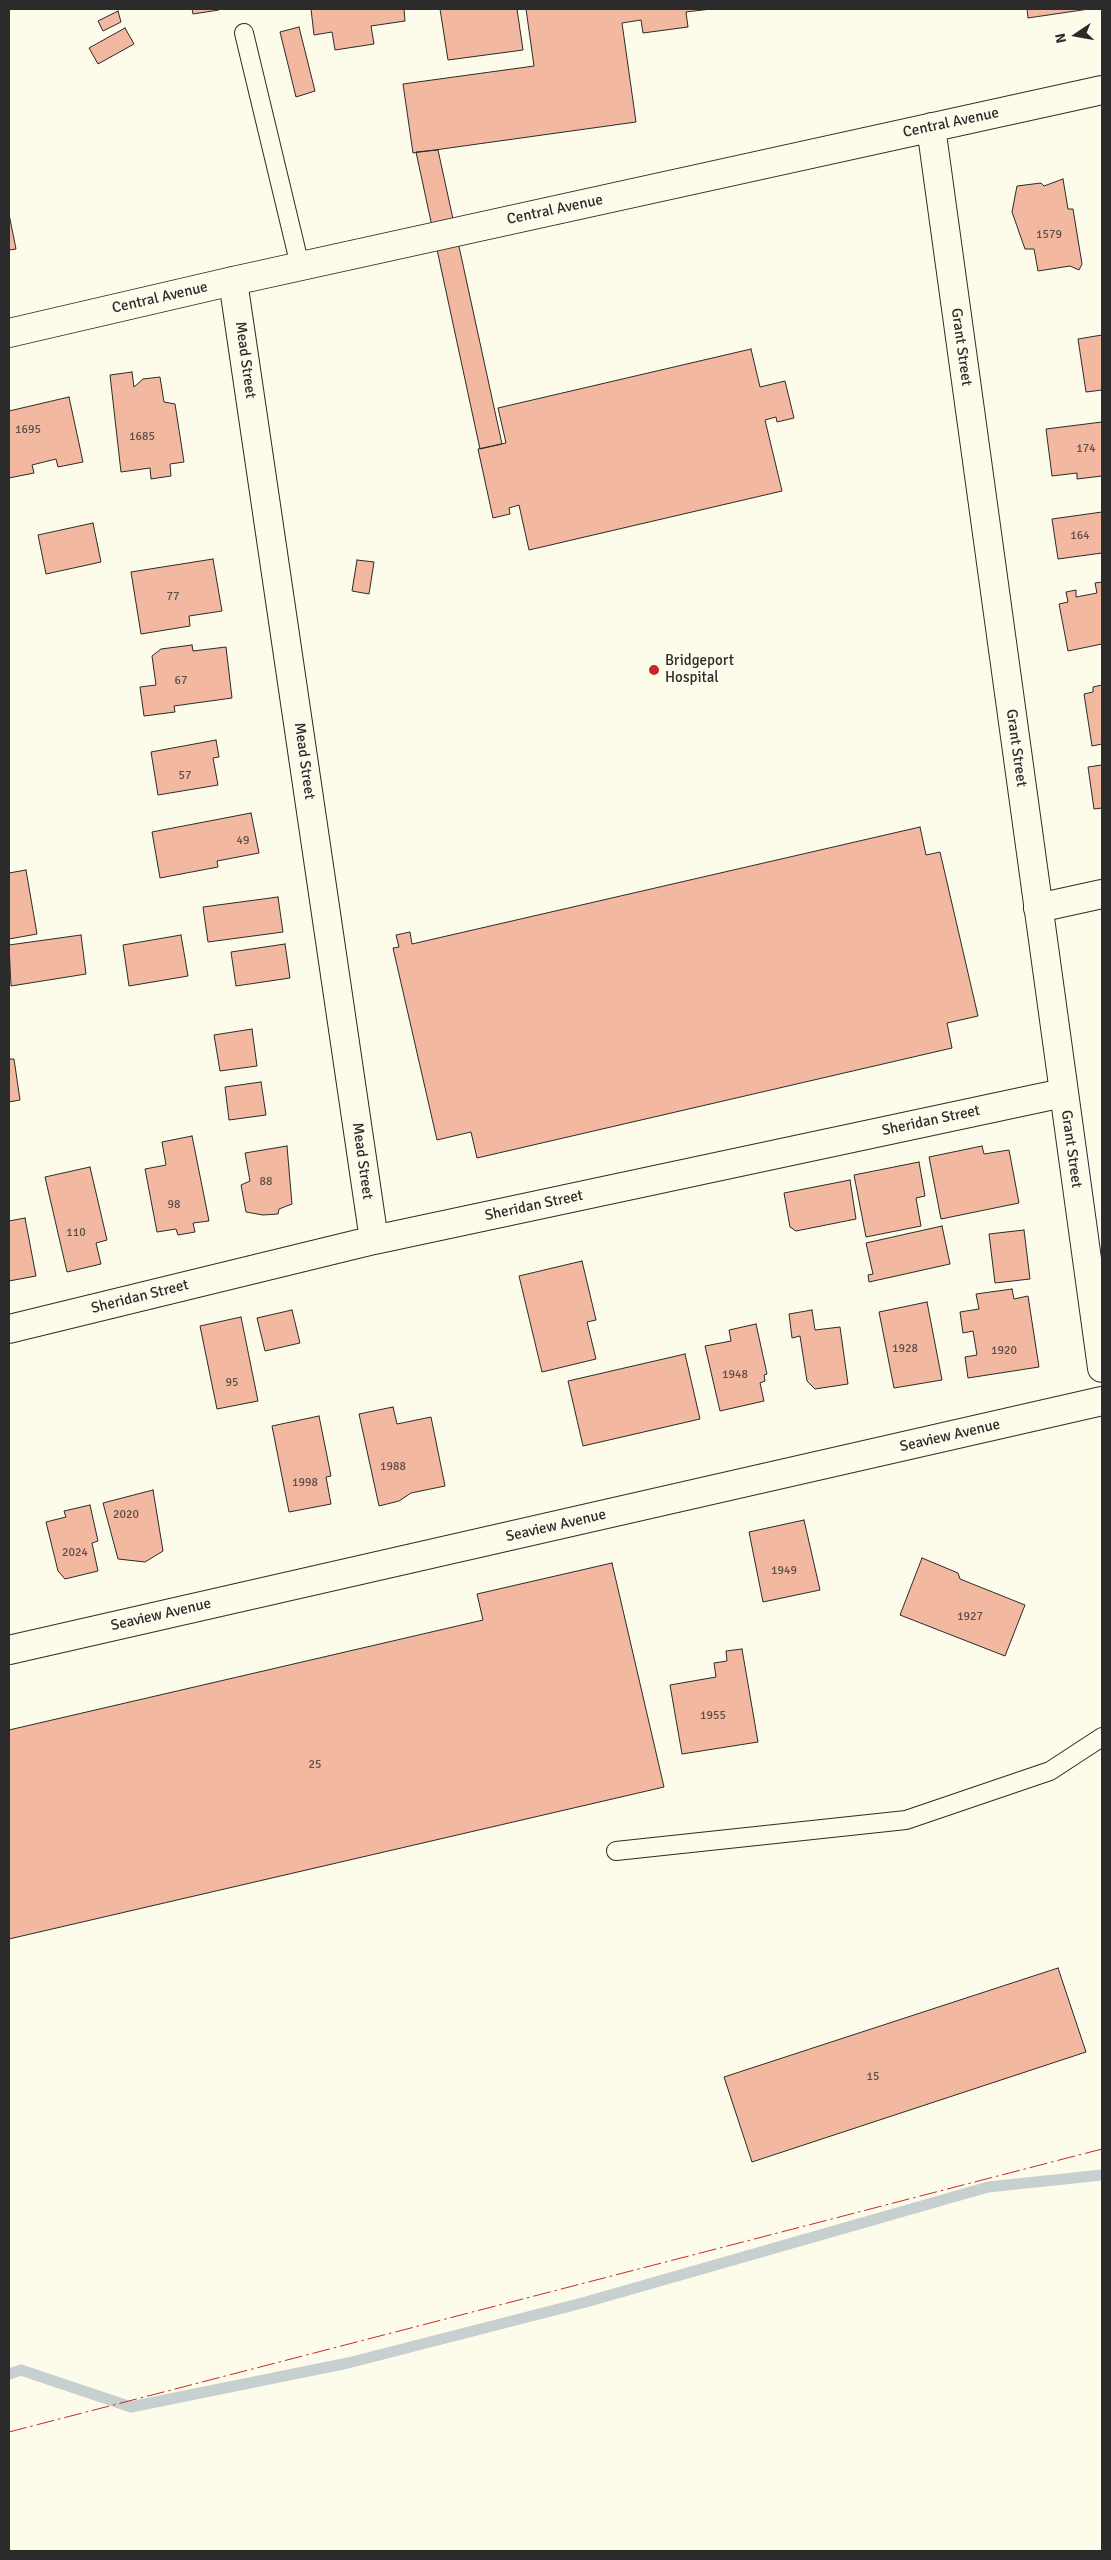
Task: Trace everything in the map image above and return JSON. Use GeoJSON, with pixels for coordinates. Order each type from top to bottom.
{"type":"FeatureCollection","features":[{"type":"Feature","properties":{"kind":"main road","name":"Central Avenue"},"geometry":{"type":"LineString","coordinates":[[9,333],[300,266],[1102,90]]}},
{"type":"Feature","properties":{"kind":"main road","name":"Grant Street"},"geometry":{"type":"LineString","coordinates":[[931,127],[1062,1093],[1102,1368]]}},
{"type":"Feature","properties":{"kind":"main road","name":"Mead Street"},"geometry":{"type":"LineString","coordinates":[[233,281],[374,1240]]}},
{"type":"Feature","properties":{"kind":"main road"},"geometry":{"type":"LineString","coordinates":[[1038,908],[1102,894]]}},
{"type":"Feature","properties":{"kind":"main road","name":"Sheridan Street"},"geometry":{"type":"LineString","coordinates":[[9,1329],[374,1240],[1062,1093]]}},
{"type":"Feature","properties":{"kind":"main road","name":"Seaview Avenue"},"geometry":{"type":"LineString","coordinates":[[9,1650],[1102,1401]]}},
{"type":"Feature","properties":{"kind":"lane"},"geometry":{"type":"LineString","coordinates":[[244,33],[300,266]]}},
{"type":"Feature","properties":{"kind":"lane"},"geometry":{"type":"LineString","coordinates":[[616,1851],[906,1820],[1050,1771],[1102,1736]]}},
{"type":"Feature","properties":{"kind":"building"},"geometry":{"type":"Polygon","coordinates":[[[192,9],[218,9],[219,10],[193,14],[192,9]]]}},
{"type":"Feature","properties":{"kind":"building"},"geometry":{"type":"Polygon","coordinates":[[[311,9],[404,9],[405,21],[371,26],[374,44],[335,50],[332,32],[314,35],[311,9]]]}},
{"type":"Feature","properties":{"kind":"building"},"geometry":{"type":"Polygon","coordinates":[[[440,9],[517,9],[523,50],[448,60],[440,9]]]}},
{"type":"Feature","properties":{"kind":"building"},"geometry":{"type":"Polygon","coordinates":[[[526,9],[711,9],[686,12],[688,27],[643,33],[641,20],[622,23],[636,122],[413,153],[403,84],[534,66],[526,9]]]}},
{"type":"Feature","properties":{"kind":"building"},"geometry":{"type":"Polygon","coordinates":[[[1027,9],[1089,9],[1028,18],[1027,9]]]}},
{"type":"Feature","properties":{"kind":"building"},"geometry":{"type":"Polygon","coordinates":[[[118,11],[121,22],[103,31],[98,21],[118,11]]]}},
{"type":"Feature","properties":{"kind":"building"},"geometry":{"type":"Polygon","coordinates":[[[299,27],[315,91],[296,97],[280,32],[299,27]]]}},
{"type":"Feature","properties":{"kind":"building"},"geometry":{"type":"Polygon","coordinates":[[[125,28],[134,44],[98,64],[89,48],[125,28]]]}},
{"type":"Feature","properties":{"kind":"building"},"geometry":{"type":"Polygon","coordinates":[[[438,150],[502,444],[480,449],[416,152],[438,150]]]}},
{"type":"Feature","properties":{"kind":"building"},"geometry":{"type":"Polygon","coordinates":[[[1063,179],[1068,209],[1073,209],[1082,264],[1079,270],[1070,266],[1038,271],[1034,249],[1025,249],[1012,212],[1017,186],[1041,183],[1044,186],[1063,179]]]}},
{"type":"Feature","properties":{"kind":"building"},"geometry":{"type":"Polygon","coordinates":[[[9,214],[16,249],[9,250],[9,214]]]}},
{"type":"Feature","properties":{"kind":"building"},"geometry":{"type":"Polygon","coordinates":[[[1102,335],[1102,390],[1086,392],[1078,339],[1102,335]]]}},
{"type":"Feature","properties":{"kind":"building"},"geometry":{"type":"Polygon","coordinates":[[[751,349],[760,387],[785,381],[794,418],[777,422],[776,417],[765,420],[782,491],[529,550],[519,505],[509,508],[510,514],[493,518],[478,449],[506,443],[498,408],[751,349]]]}},
{"type":"Feature","properties":{"kind":"building"},"geometry":{"type":"Polygon","coordinates":[[[132,372],[134,387],[143,379],[160,377],[164,402],[175,404],[184,462],[170,464],[171,476],[151,479],[150,468],[121,472],[110,375],[132,372]]]}},
{"type":"Feature","properties":{"kind":"building"},"geometry":{"type":"Polygon","coordinates":[[[69,397],[83,462],[58,467],[56,459],[32,465],[34,473],[9,478],[9,411],[69,397]]]}},
{"type":"Feature","properties":{"kind":"building"},"geometry":{"type":"Polygon","coordinates":[[[1102,422],[1102,476],[1077,479],[1077,473],[1052,476],[1046,429],[1102,422]]]}},
{"type":"Feature","properties":{"kind":"building"},"geometry":{"type":"Polygon","coordinates":[[[1102,512],[1102,553],[1058,559],[1052,519],[1102,512]]]}},
{"type":"Feature","properties":{"kind":"building"},"geometry":{"type":"Polygon","coordinates":[[[93,523],[101,562],[46,574],[38,535],[93,523]]]}},
{"type":"Feature","properties":{"kind":"building"},"geometry":{"type":"Polygon","coordinates":[[[213,559],[222,611],[189,616],[190,626],[141,634],[131,572],[213,559]]]}},
{"type":"Feature","properties":{"kind":"building"},"geometry":{"type":"Polygon","coordinates":[[[357,560],[374,562],[369,594],[352,591],[357,560]]]}},
{"type":"Feature","properties":{"kind":"building"},"geometry":{"type":"Polygon","coordinates":[[[1102,582],[1102,644],[1068,651],[1059,604],[1068,602],[1066,592],[1076,590],[1076,597],[1097,593],[1095,583],[1102,582]]]}},
{"type":"Feature","properties":{"kind":"building"},"geometry":{"type":"Polygon","coordinates":[[[192,645],[193,651],[226,647],[232,698],[174,706],[175,712],[144,716],[140,687],[156,685],[152,656],[161,649],[192,645]]]}},
{"type":"Feature","properties":{"kind":"building"},"geometry":{"type":"Polygon","coordinates":[[[1102,685],[1102,744],[1092,746],[1084,694],[1093,692],[1093,687],[1102,685]]]}},
{"type":"Feature","properties":{"kind":"building"},"geometry":{"type":"Polygon","coordinates":[[[216,740],[219,757],[213,758],[218,785],[158,795],[151,752],[216,740]]]}},
{"type":"Feature","properties":{"kind":"building"},"geometry":{"type":"Polygon","coordinates":[[[1102,765],[1102,808],[1094,809],[1088,767],[1102,765]]]}},
{"type":"Feature","properties":{"kind":"building"},"geometry":{"type":"Polygon","coordinates":[[[251,813],[259,853],[217,861],[218,867],[160,878],[152,832],[251,813]]]}},
{"type":"Feature","properties":{"kind":"building"},"geometry":{"type":"Polygon","coordinates":[[[920,827],[926,855],[940,852],[978,1016],[947,1023],[952,1048],[477,1158],[471,1132],[437,1140],[393,948],[399,947],[396,935],[410,932],[412,944],[920,827]]]}},
{"type":"Feature","properties":{"kind":"building"},"geometry":{"type":"Polygon","coordinates":[[[26,870],[37,934],[9,939],[9,873],[26,870]]]}},
{"type":"Feature","properties":{"kind":"building"},"geometry":{"type":"Polygon","coordinates":[[[278,897],[283,932],[208,942],[203,907],[278,897]]]}},
{"type":"Feature","properties":{"kind":"building"},"geometry":{"type":"Polygon","coordinates":[[[81,935],[86,974],[11,986],[9,945],[81,935]]]}},
{"type":"Feature","properties":{"kind":"building"},"geometry":{"type":"Polygon","coordinates":[[[181,935],[188,976],[129,986],[123,945],[181,935]]]}},
{"type":"Feature","properties":{"kind":"building"},"geometry":{"type":"Polygon","coordinates":[[[285,944],[290,978],[236,986],[231,952],[285,944]]]}},
{"type":"Feature","properties":{"kind":"building"},"geometry":{"type":"Polygon","coordinates":[[[252,1029],[257,1066],[220,1071],[214,1035],[252,1029]]]}},
{"type":"Feature","properties":{"kind":"building"},"geometry":{"type":"Polygon","coordinates":[[[9,1059],[14,1059],[20,1100],[9,1102],[9,1059]]]}},
{"type":"Feature","properties":{"kind":"building"},"geometry":{"type":"Polygon","coordinates":[[[261,1082],[266,1115],[229,1120],[225,1087],[261,1082]]]}},
{"type":"Feature","properties":{"kind":"building"},"geometry":{"type":"Polygon","coordinates":[[[192,1136],[209,1221],[193,1223],[195,1232],[178,1235],[176,1229],[157,1232],[145,1169],[166,1165],[162,1142],[192,1136]]]}},
{"type":"Feature","properties":{"kind":"building"},"geometry":{"type":"Polygon","coordinates":[[[287,1146],[292,1204],[279,1209],[278,1214],[263,1215],[246,1212],[241,1185],[250,1181],[245,1153],[287,1146]]]}},
{"type":"Feature","properties":{"kind":"building"},"geometry":{"type":"Polygon","coordinates":[[[982,1146],[984,1154],[1009,1150],[1019,1203],[941,1219],[929,1157],[982,1146]]]}},
{"type":"Feature","properties":{"kind":"building"},"geometry":{"type":"Polygon","coordinates":[[[919,1162],[925,1196],[916,1198],[921,1226],[866,1237],[854,1175],[919,1162]]]}},
{"type":"Feature","properties":{"kind":"building"},"geometry":{"type":"Polygon","coordinates":[[[90,1167],[107,1240],[96,1243],[101,1264],[67,1272],[45,1177],[90,1167]]]}},
{"type":"Feature","properties":{"kind":"building"},"geometry":{"type":"Polygon","coordinates":[[[850,1180],[856,1219],[796,1231],[790,1227],[784,1193],[850,1180]]]}},
{"type":"Feature","properties":{"kind":"building"},"geometry":{"type":"Polygon","coordinates":[[[25,1218],[36,1276],[9,1281],[9,1221],[25,1218]]]}},
{"type":"Feature","properties":{"kind":"building"},"geometry":{"type":"Polygon","coordinates":[[[942,1226],[950,1264],[869,1282],[868,1275],[873,1274],[866,1243],[942,1226]]]}},
{"type":"Feature","properties":{"kind":"building"},"geometry":{"type":"Polygon","coordinates":[[[1024,1230],[1030,1279],[995,1283],[989,1234],[1024,1230]]]}},
{"type":"Feature","properties":{"kind":"building"},"geometry":{"type":"Polygon","coordinates":[[[582,1261],[596,1320],[587,1322],[596,1359],[542,1372],[519,1276],[582,1261]]]}},
{"type":"Feature","properties":{"kind":"building"},"geometry":{"type":"Polygon","coordinates":[[[1012,1289],[1014,1299],[1028,1296],[1039,1367],[968,1378],[965,1357],[977,1355],[973,1331],[963,1333],[960,1312],[979,1309],[976,1294],[1012,1289]]]}},
{"type":"Feature","properties":{"kind":"building"},"geometry":{"type":"Polygon","coordinates":[[[927,1302],[942,1380],[894,1388],[879,1312],[927,1302]]]}},
{"type":"Feature","properties":{"kind":"building"},"geometry":{"type":"Polygon","coordinates":[[[292,1310],[300,1343],[265,1351],[257,1318],[292,1310]]]}},
{"type":"Feature","properties":{"kind":"building"},"geometry":{"type":"Polygon","coordinates":[[[812,1310],[815,1330],[840,1327],[848,1384],[815,1389],[807,1381],[800,1336],[792,1338],[789,1314],[812,1310]]]}},
{"type":"Feature","properties":{"kind":"building"},"geometry":{"type":"Polygon","coordinates":[[[241,1317],[258,1401],[217,1409],[200,1326],[241,1317]]]}},
{"type":"Feature","properties":{"kind":"building"},"geometry":{"type":"Polygon","coordinates":[[[756,1324],[767,1374],[764,1375],[765,1381],[760,1383],[764,1401],[720,1411],[705,1346],[731,1341],[729,1330],[756,1324]]]}},
{"type":"Feature","properties":{"kind":"building"},"geometry":{"type":"Polygon","coordinates":[[[685,1354],[700,1419],[583,1446],[568,1381],[685,1354]]]}},
{"type":"Feature","properties":{"kind":"building"},"geometry":{"type":"Polygon","coordinates":[[[393,1407],[397,1424],[431,1417],[445,1486],[411,1493],[399,1501],[379,1506],[359,1414],[393,1407]]]}},
{"type":"Feature","properties":{"kind":"building"},"geometry":{"type":"Polygon","coordinates":[[[319,1416],[331,1476],[326,1477],[331,1504],[289,1512],[272,1426],[319,1416]]]}},
{"type":"Feature","properties":{"kind":"building"},"geometry":{"type":"Polygon","coordinates":[[[153,1490],[163,1551],[145,1562],[118,1559],[103,1503],[153,1490]]]}},
{"type":"Feature","properties":{"kind":"building"},"geometry":{"type":"Polygon","coordinates":[[[90,1505],[98,1541],[92,1543],[98,1571],[65,1579],[58,1571],[46,1522],[66,1517],[64,1511],[90,1505]]]}},
{"type":"Feature","properties":{"kind":"building"},"geometry":{"type":"Polygon","coordinates":[[[804,1520],[820,1590],[763,1602],[749,1532],[804,1520]]]}},
{"type":"Feature","properties":{"kind":"building"},"geometry":{"type":"Polygon","coordinates":[[[922,1558],[958,1573],[960,1579],[1025,1605],[1005,1656],[900,1615],[922,1558]]]}},
{"type":"Feature","properties":{"kind":"building"},"geometry":{"type":"Polygon","coordinates":[[[612,1563],[664,1787],[9,1939],[9,1730],[483,1620],[477,1594],[612,1563]]]}},
{"type":"Feature","properties":{"kind":"building"},"geometry":{"type":"Polygon","coordinates":[[[742,1649],[758,1742],[682,1754],[670,1685],[716,1677],[714,1663],[727,1661],[726,1651],[742,1649]]]}},
{"type":"Feature","properties":{"kind":"building"},"geometry":{"type":"Polygon","coordinates":[[[1058,1968],[1086,2052],[752,2162],[724,2077],[1058,1968]]]}},
{"type":"Feature","properties":{"kind":"waterway"},"geometry":{"type":"LineString","coordinates":[[9,2374],[21,2370],[131,2407],[348,2363],[586,2302],[988,2187],[1102,2175]]}},
{"type":"Feature","properties":{"kind":"power"},"geometry":{"type":"LineString","coordinates":[[9,2432],[1102,2149]]}},
{"type":"Feature","properties":{"kind":"place","name":"Bridgeport Hospital"},"geometry":{"type":"Point","coordinates":[654,670]}}]}
